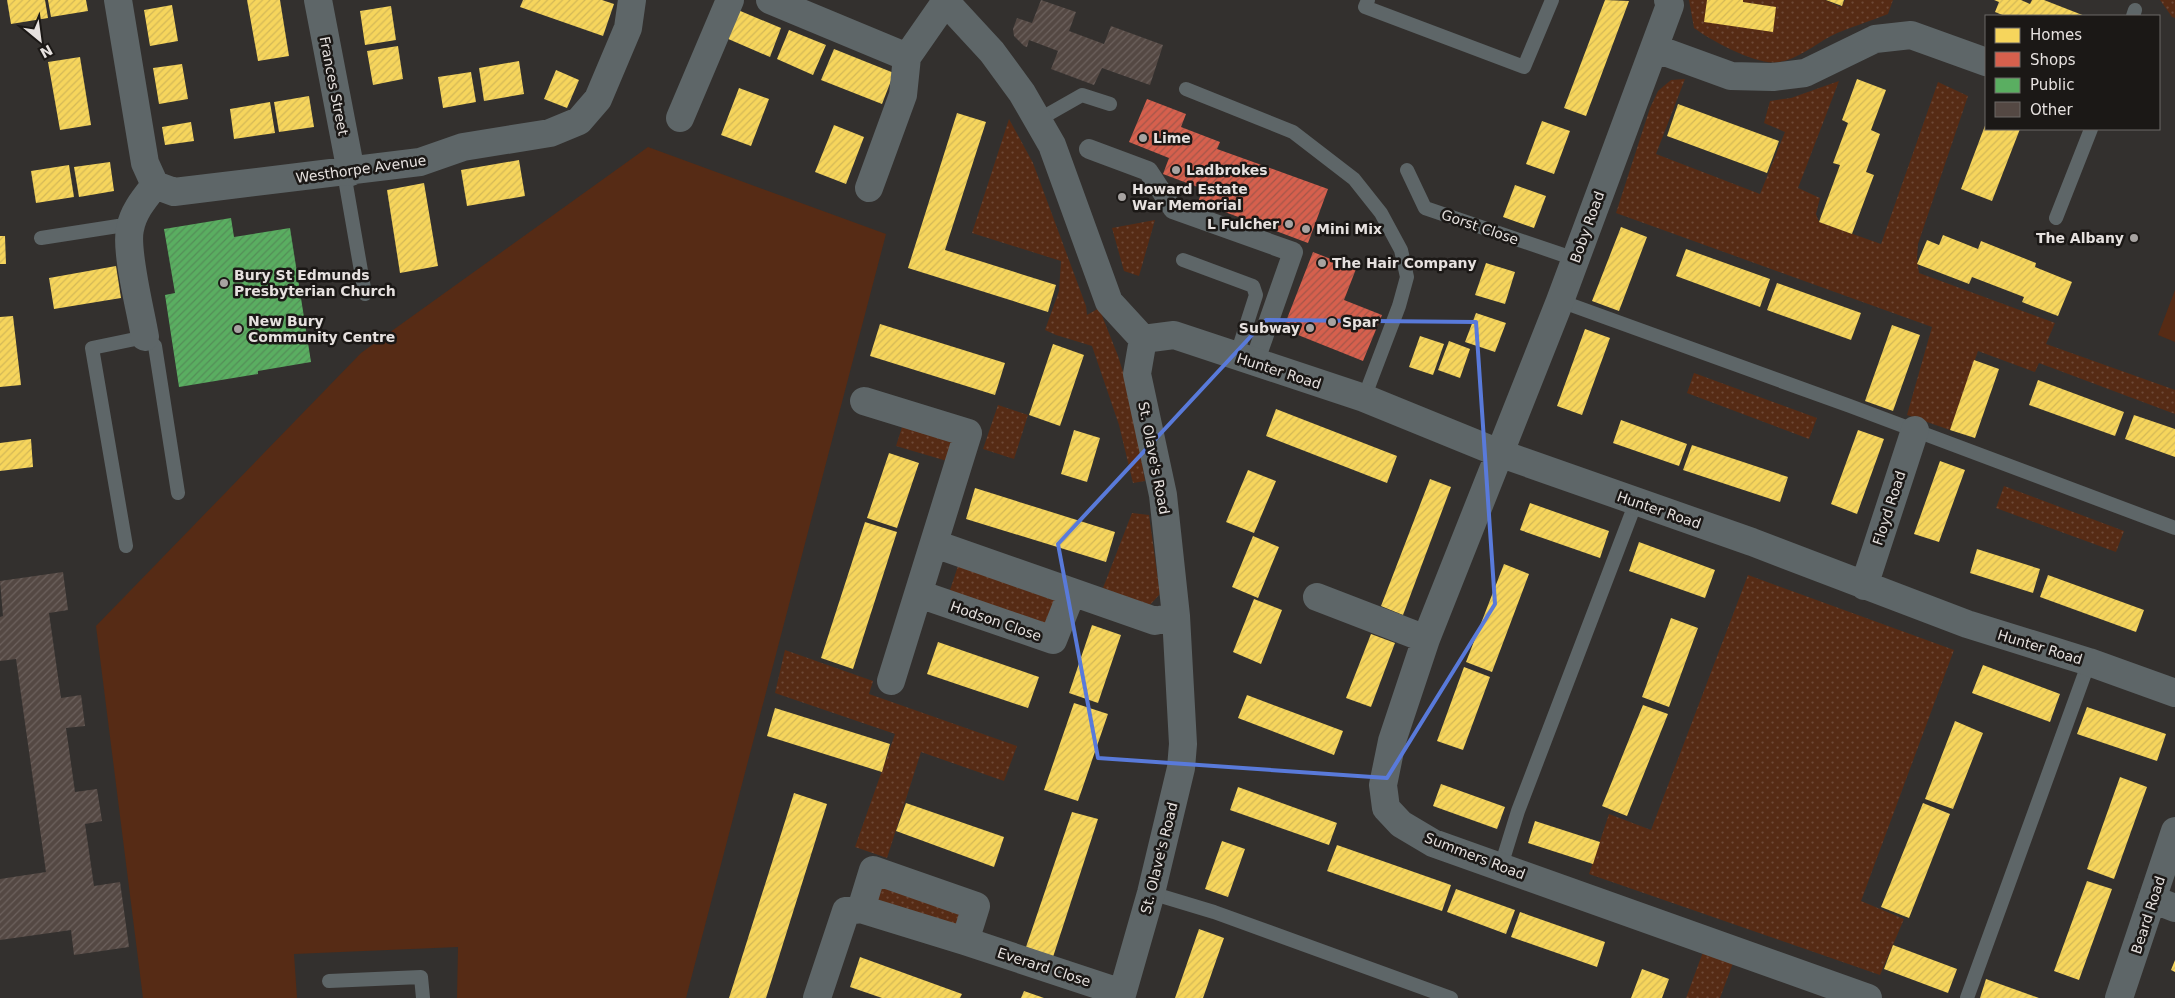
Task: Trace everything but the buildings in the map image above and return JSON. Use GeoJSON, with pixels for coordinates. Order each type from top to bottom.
{"type":"FeatureCollection","features":[{"type":"Feature","properties":{"kind":"street"},"geometry":{"type":"LineString","coordinates":[[118,0],[144,163],[155,185],[138,207],[130,230],[130,248],[145,337]]}},
{"type":"Feature","properties":{"kind":"street","name":"Frances Street"},"geometry":{"type":"LineString","coordinates":[[318,0],[347,172]]}},
{"type":"Feature","properties":{"kind":"street","name":"Westhorpe Avenue"},"geometry":{"type":"LineString","coordinates":[[155,185],[174,192],[347,172],[420,162],[463,147],[550,133],[579,121],[598,99],[628,28],[632,0]]}},
{"type":"Feature","properties":{"kind":"street"},"geometry":{"type":"LineString","coordinates":[[680,118],[730,0]]}},
{"type":"Feature","properties":{"kind":"street"},"geometry":{"type":"LineString","coordinates":[[770,0],[907,57]]}},
{"type":"Feature","properties":{"kind":"street","name":"Boby Road"},"geometry":{"type":"LineString","coordinates":[[1499,453],[1560,301],[1670,5],[1668,0]]}},
{"type":"Feature","properties":{"kind":"street"},"geometry":{"type":"LineString","coordinates":[[869,188],[903,95],[907,57],[945,1],[992,52],[1022,93],[1038,120],[1052,145],[1109,302],[1143,339]]}},
{"type":"Feature","properties":{"kind":"street"},"geometry":{"type":"LineString","coordinates":[[1654,48],[1731,76],[1773,78],[1805,73],[1875,39],[1911,35],[1985,62]]}},
{"type":"Feature","properties":{"kind":"street"},"geometry":{"type":"LineString","coordinates":[[1089,149],[1148,171],[1173,209],[1293,252],[1245,360]]}},
{"type":"Feature","properties":{"kind":"street","name":"Hunter Road"},"geometry":{"type":"LineString","coordinates":[[1143,339],[1174,335],[1364,398],[1499,453],[1752,542],[1967,624],[2089,662],[2175,693]]}},
{"type":"Feature","properties":{"kind":"street","name":"St. Olave's Road"},"geometry":{"type":"LineString","coordinates":[[1121,996],[1151,893],[1181,768],[1183,744],[1176,616],[1164,495],[1137,374],[1143,339]]}},
{"type":"Feature","properties":{"kind":"street"},"geometry":{"type":"LineString","coordinates":[[864,402],[968,433],[891,681]]}},
{"type":"Feature","properties":{"kind":"street","name":"Floyd Road"},"geometry":{"type":"LineString","coordinates":[[1864,586],[1915,430]]}},
{"type":"Feature","properties":{"kind":"street","name":"Summers Road"},"geometry":{"type":"LineString","coordinates":[[1499,453],[1426,639],[1392,741],[1383,785],[1386,808],[1401,824],[1433,842],[1868,998]]}},
{"type":"Feature","properties":{"kind":"street"},"geometry":{"type":"LineString","coordinates":[[934,544],[1155,621],[1176,616]]}},
{"type":"Feature","properties":{"kind":"street","name":"Hodson Close"},"geometry":{"type":"LineString","coordinates":[[919,594],[1053,640],[1072,592]]}},
{"type":"Feature","properties":{"kind":"street"},"geometry":{"type":"LineString","coordinates":[[1317,597],[1426,639]]}},
{"type":"Feature","properties":{"kind":"street","name":"Beard Road"},"geometry":{"type":"LineString","coordinates":[[2119,998],[2164,904],[2175,831]]}},
{"type":"Feature","properties":{"kind":"street"},"geometry":{"type":"LineString","coordinates":[[817,998],[846,911],[861,909],[874,870],[976,906],[965,941]]}},
{"type":"Feature","properties":{"kind":"street","name":"Everard Close"},"geometry":{"type":"LineString","coordinates":[[861,909],[965,941],[1121,996]]}},
{"type":"Feature","properties":{"kind":"lane"},"geometry":{"type":"LineString","coordinates":[[1368,0],[1365,7],[1524,67],[1552,0]]}},
{"type":"Feature","properties":{"kind":"lane"},"geometry":{"type":"LineString","coordinates":[[1186,88],[1293,132],[1354,178],[1381,212],[1401,250],[1407,277],[1399,306],[1364,398]]}},
{"type":"Feature","properties":{"kind":"lane"},"geometry":{"type":"LineString","coordinates":[[1038,120],[1082,95],[1110,104]]}},
{"type":"Feature","properties":{"kind":"lane"},"geometry":{"type":"LineString","coordinates":[[2056,218],[2091,130]]}},
{"type":"Feature","properties":{"kind":"lane","name":"Gorst Close"},"geometry":{"type":"LineString","coordinates":[[1407,170],[1425,208],[1575,259]]}},
{"type":"Feature","properties":{"kind":"lane"},"geometry":{"type":"LineString","coordinates":[[347,172],[365,294]]}},
{"type":"Feature","properties":{"kind":"lane"},"geometry":{"type":"LineString","coordinates":[[41,238],[118,226],[130,230]]}},
{"type":"Feature","properties":{"kind":"lane"},"geometry":{"type":"LineString","coordinates":[[1182,260],[1253,286],[1256,295],[1245,360]]}},
{"type":"Feature","properties":{"kind":"lane"},"geometry":{"type":"LineString","coordinates":[[1560,301],[1915,430],[2175,528]]}},
{"type":"Feature","properties":{"kind":"lane"},"geometry":{"type":"LineString","coordinates":[[126,546],[92,348],[145,337],[155,346],[178,493]]}},
{"type":"Feature","properties":{"kind":"lane"},"geometry":{"type":"LineString","coordinates":[[1501,866],[1518,811],[1636,502]]}},
{"type":"Feature","properties":{"kind":"lane"},"geometry":{"type":"LineString","coordinates":[[1967,998],[2089,662]]}},
{"type":"Feature","properties":{"kind":"lane"},"geometry":{"type":"LineString","coordinates":[[1151,893],[1214,912],[1451,998]]}},
{"type":"Feature","properties":{"kind":"lane"},"geometry":{"type":"LineString","coordinates":[[329,981],[422,977],[423,998]]}},
{"type":"Feature","properties":{"kind":"highlighted area"},"geometry":{"type":"Polygon","coordinates":[[[1266,320],[1476,322],[1495,604],[1387,778],[1098,758],[1058,544],[1266,320]]]}},
{"type":"Feature","properties":{"kind":"shaded area"},"geometry":{"type":"Polygon","coordinates":[[[1689,0],[1825,0],[1841,7],[1845,0],[1893,0],[1888,14],[1831,36],[1793,58],[1779,62],[1770,62],[1735,51],[1694,28],[1689,0]]]}},
{"type":"Feature","properties":{"kind":"shaded area"},"geometry":{"type":"Polygon","coordinates":[[[2160,0],[2175,0],[2175,18],[2172,17],[2160,0]]]}},
{"type":"Feature","properties":{"kind":"shaded area"},"geometry":{"type":"Polygon","coordinates":[[[1685,79],[1656,154],[1760,194],[1785,132],[1764,123],[1770,101],[1791,98],[1839,81],[1798,188],[1820,198],[1816,214],[1819,222],[1881,244],[1938,82],[1968,96],[1918,244],[1917,259],[1919,273],[2055,323],[2046,344],[2175,390],[2175,414],[2039,363],[2035,372],[1978,351],[1950,430],[1907,415],[1932,327],[1616,213],[1650,108],[1658,91],[1671,80],[1685,79]]]}},
{"type":"Feature","properties":{"kind":"shaded area"},"geometry":{"type":"Polygon","coordinates":[[[1009,119],[1033,163],[1086,306],[1087,315],[1099,308],[1118,356],[1131,397],[1145,481],[1133,483],[1119,425],[1092,346],[1045,330],[1059,291],[1061,261],[972,233],[1009,119]]]}},
{"type":"Feature","properties":{"kind":"shaded area"},"geometry":{"type":"Polygon","coordinates":[[[648,147],[886,234],[686,998],[457,998],[458,947],[294,954],[297,998],[143,998],[96,626],[361,353],[648,147]]]}},
{"type":"Feature","properties":{"kind":"shaded area"},"geometry":{"type":"Polygon","coordinates":[[[1155,220],[1139,276],[1124,271],[1112,228],[1155,220]]]}},
{"type":"Feature","properties":{"kind":"shaded area"},"geometry":{"type":"Polygon","coordinates":[[[2175,290],[2175,342],[2158,335],[2175,290]]]}},
{"type":"Feature","properties":{"kind":"shaded area"},"geometry":{"type":"Polygon","coordinates":[[[1694,373],[1817,418],[1809,439],[1687,393],[1694,373]]]}},
{"type":"Feature","properties":{"kind":"shaded area"},"geometry":{"type":"Polygon","coordinates":[[[998,405],[1028,415],[1014,459],[983,449],[998,405]]]}},
{"type":"Feature","properties":{"kind":"shaded area"},"geometry":{"type":"Polygon","coordinates":[[[903,424],[954,438],[947,461],[896,446],[903,424]]]}},
{"type":"Feature","properties":{"kind":"shaded area"},"geometry":{"type":"Polygon","coordinates":[[[2004,486],[2124,531],[2116,552],[1996,508],[2004,486]]]}},
{"type":"Feature","properties":{"kind":"shaded area"},"geometry":{"type":"Polygon","coordinates":[[[1132,513],[1149,515],[1160,594],[1149,606],[1103,588],[1132,513]]]}},
{"type":"Feature","properties":{"kind":"shaded area"},"geometry":{"type":"Polygon","coordinates":[[[959,563],[1061,596],[1050,630],[948,596],[959,563]]]}},
{"type":"Feature","properties":{"kind":"shaded area"},"geometry":{"type":"Polygon","coordinates":[[[1748,575],[1954,650],[1861,901],[1904,919],[1880,975],[1589,874],[1609,814],[1651,830],[1748,575]]]}},
{"type":"Feature","properties":{"kind":"shaded area"},"geometry":{"type":"Polygon","coordinates":[[[785,650],[873,681],[869,694],[1017,746],[1004,781],[921,752],[887,858],[855,847],[895,734],[775,693],[785,650]]]}},
{"type":"Feature","properties":{"kind":"shaded area"},"geometry":{"type":"Polygon","coordinates":[[[881,881],[964,909],[957,931],[873,904],[881,881]]]}},
{"type":"Feature","properties":{"kind":"shaded area"},"geometry":{"type":"Polygon","coordinates":[[[1703,952],[1733,963],[1720,998],[1686,998],[1703,952]]]}},
{"type":"Feature","properties":{"kind":"place","name":"Lime"},"geometry":{"type":"Point","coordinates":[1143,138]}},
{"type":"Feature","properties":{"kind":"place","name":"Ladbrokes"},"geometry":{"type":"Point","coordinates":[1176,170]}},
{"type":"Feature","properties":{"kind":"place","name":"Howard Estate War Memorial"},"geometry":{"type":"Point","coordinates":[1122,197]}},
{"type":"Feature","properties":{"kind":"place","name":"L Fulcher"},"geometry":{"type":"Point","coordinates":[1289,224]}},
{"type":"Feature","properties":{"kind":"place","name":"Mini Mix"},"geometry":{"type":"Point","coordinates":[1306,229]}},
{"type":"Feature","properties":{"kind":"place","name":"The Albany"},"geometry":{"type":"Point","coordinates":[2134,238]}},
{"type":"Feature","properties":{"kind":"place","name":"The Hair Company"},"geometry":{"type":"Point","coordinates":[1322,263]}},
{"type":"Feature","properties":{"kind":"place","name":"Bury St Edmunds Presbyterian Church"},"geometry":{"type":"Point","coordinates":[224,283]}},
{"type":"Feature","properties":{"kind":"place","name":"Spar"},"geometry":{"type":"Point","coordinates":[1332,322]}},
{"type":"Feature","properties":{"kind":"place","name":"Subway"},"geometry":{"type":"Point","coordinates":[1310,328]}},
{"type":"Feature","properties":{"kind":"place","name":"New Bury Community Centre"},"geometry":{"type":"Point","coordinates":[238,329]}}]}
